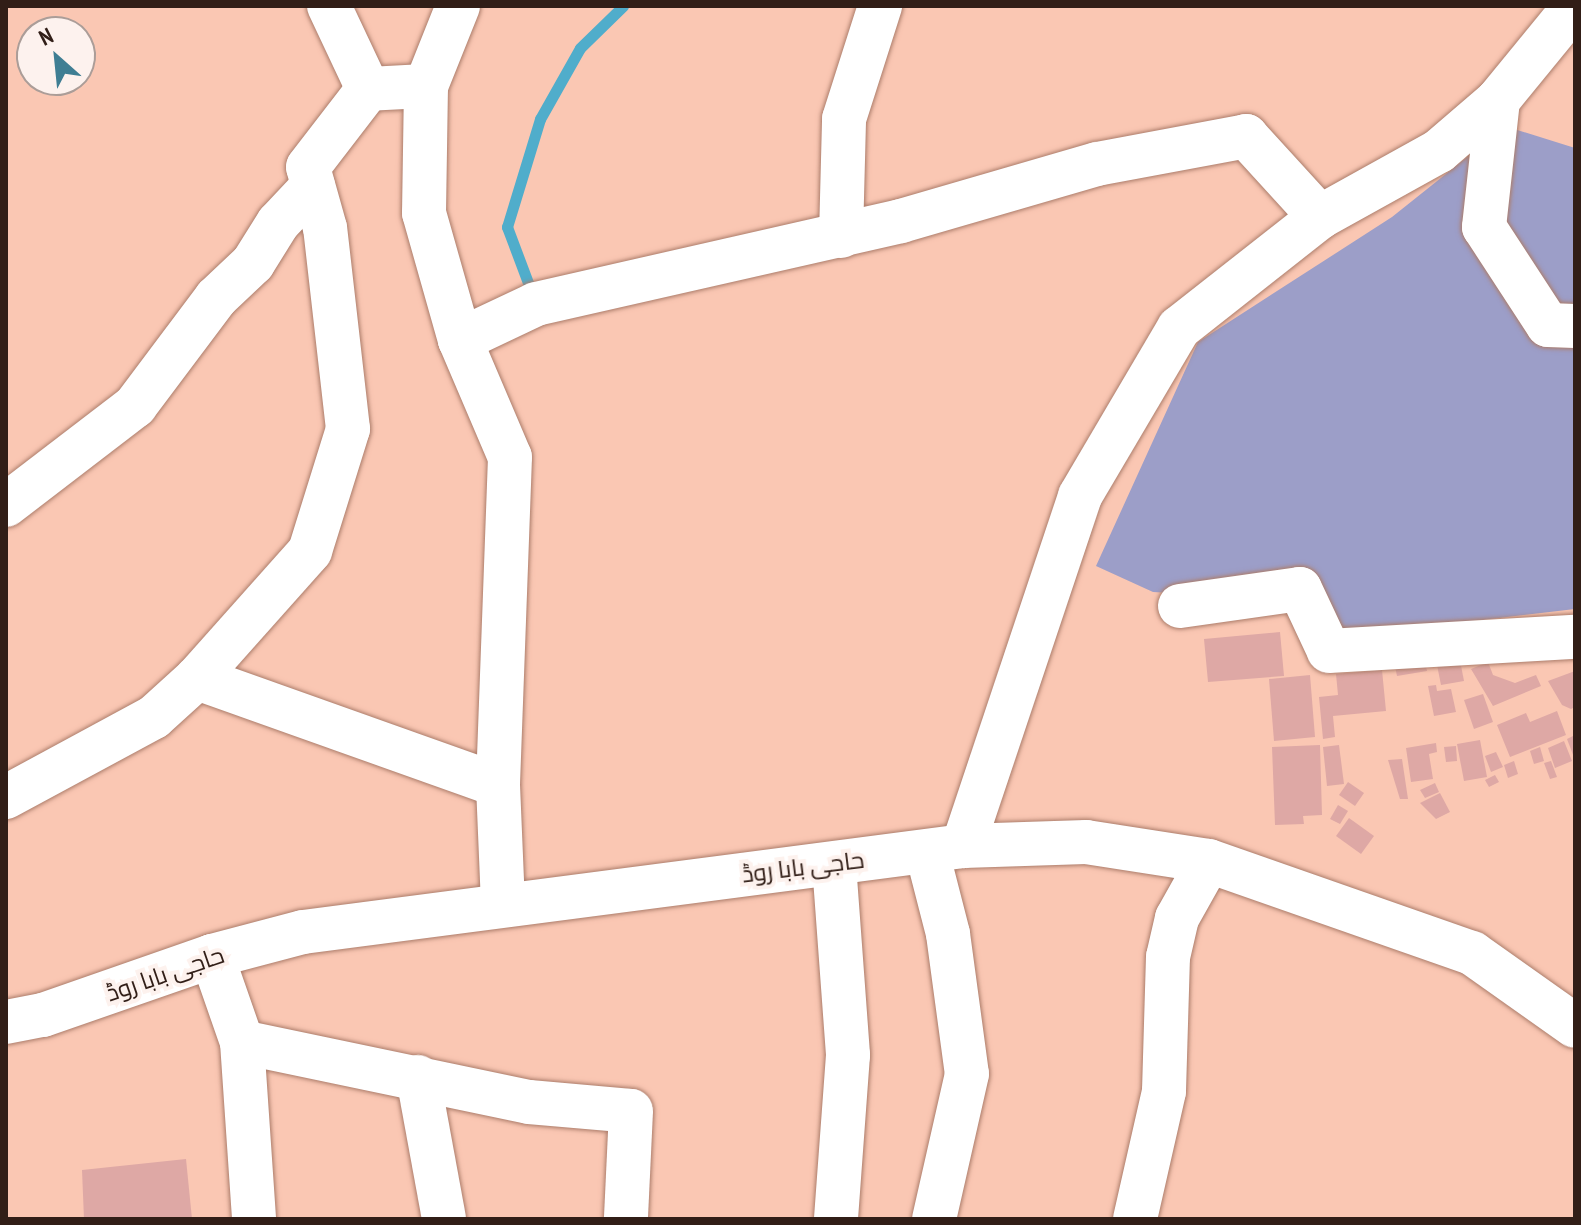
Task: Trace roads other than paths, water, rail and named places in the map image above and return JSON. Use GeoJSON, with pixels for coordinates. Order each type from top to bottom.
{"type":"FeatureCollection","features":[{"type":"Feature","properties":{"kind":"street"},"geometry":{"type":"LineString","coordinates":[[329,6],[368,89]]}},
{"type":"Feature","properties":{"kind":"street"},"geometry":{"type":"LineString","coordinates":[[458,6],[426,86],[424,213],[460,340],[510,457],[498,785],[503,902]]}},
{"type":"Feature","properties":{"kind":"street"},"geometry":{"type":"LineString","coordinates":[[841,236],[844,119],[880,6]]}},
{"type":"Feature","properties":{"kind":"street"},"geometry":{"type":"LineString","coordinates":[[934,1219],[967,1074],[948,934],[945,849],[1080,496],[1179,328],[1320,217],[1439,151],[1498,100],[1575,6]]}},
{"type":"Feature","properties":{"kind":"street"},"geometry":{"type":"LineString","coordinates":[[6,797],[154,717],[197,678],[310,551],[348,429],[325,228],[308,167],[368,89],[426,86]]}},
{"type":"Feature","properties":{"kind":"street"},"geometry":{"type":"LineString","coordinates":[[1498,100],[1484,227],[1548,325],[1575,326]]}},
{"type":"Feature","properties":{"kind":"street"},"geometry":{"type":"LineString","coordinates":[[460,340],[536,304],[841,236],[1097,164],[1246,136],[1320,217]]}},
{"type":"Feature","properties":{"kind":"street"},"geometry":{"type":"LineString","coordinates":[[6,505],[135,406],[216,298],[253,263],[278,223],[313,186]]}},
{"type":"Feature","properties":{"kind":"street"},"geometry":{"type":"LineString","coordinates":[[1180,606],[1300,589],[1329,651],[1575,637]]}},
{"type":"Feature","properties":{"kind":"street"},"geometry":{"type":"LineString","coordinates":[[197,678],[498,785]]}},
{"type":"Feature","properties":{"kind":"street","name":"حاجی بابا روڈ"},"geometry":{"type":"LineString","coordinates":[[6,1022],[43,1015],[212,956],[303,932],[503,902],[945,849],[1086,842],[1209,861],[1472,953],[1568,1014]]}},
{"type":"Feature","properties":{"kind":"street"},"geometry":{"type":"LineString","coordinates":[[1135,1219],[1164,1091],[1168,957],[1177,918],[1209,861]]}},
{"type":"Feature","properties":{"kind":"street"},"geometry":{"type":"LineString","coordinates":[[834,864],[848,1055],[836,1219]]}},
{"type":"Feature","properties":{"kind":"street"},"geometry":{"type":"LineString","coordinates":[[212,956],[242,1042],[254,1219]]}},
{"type":"Feature","properties":{"kind":"street"},"geometry":{"type":"LineString","coordinates":[[242,1042],[529,1102],[631,1111],[626,1219]]}},
{"type":"Feature","properties":{"kind":"street"},"geometry":{"type":"LineString","coordinates":[[418,1077],[444,1219]]}},
{"type":"Feature","properties":{"kind":"waterway"},"geometry":{"type":"LineString","coordinates":[[533,296],[507,227],[540,119],[580,48],[623,6]]}}]}
